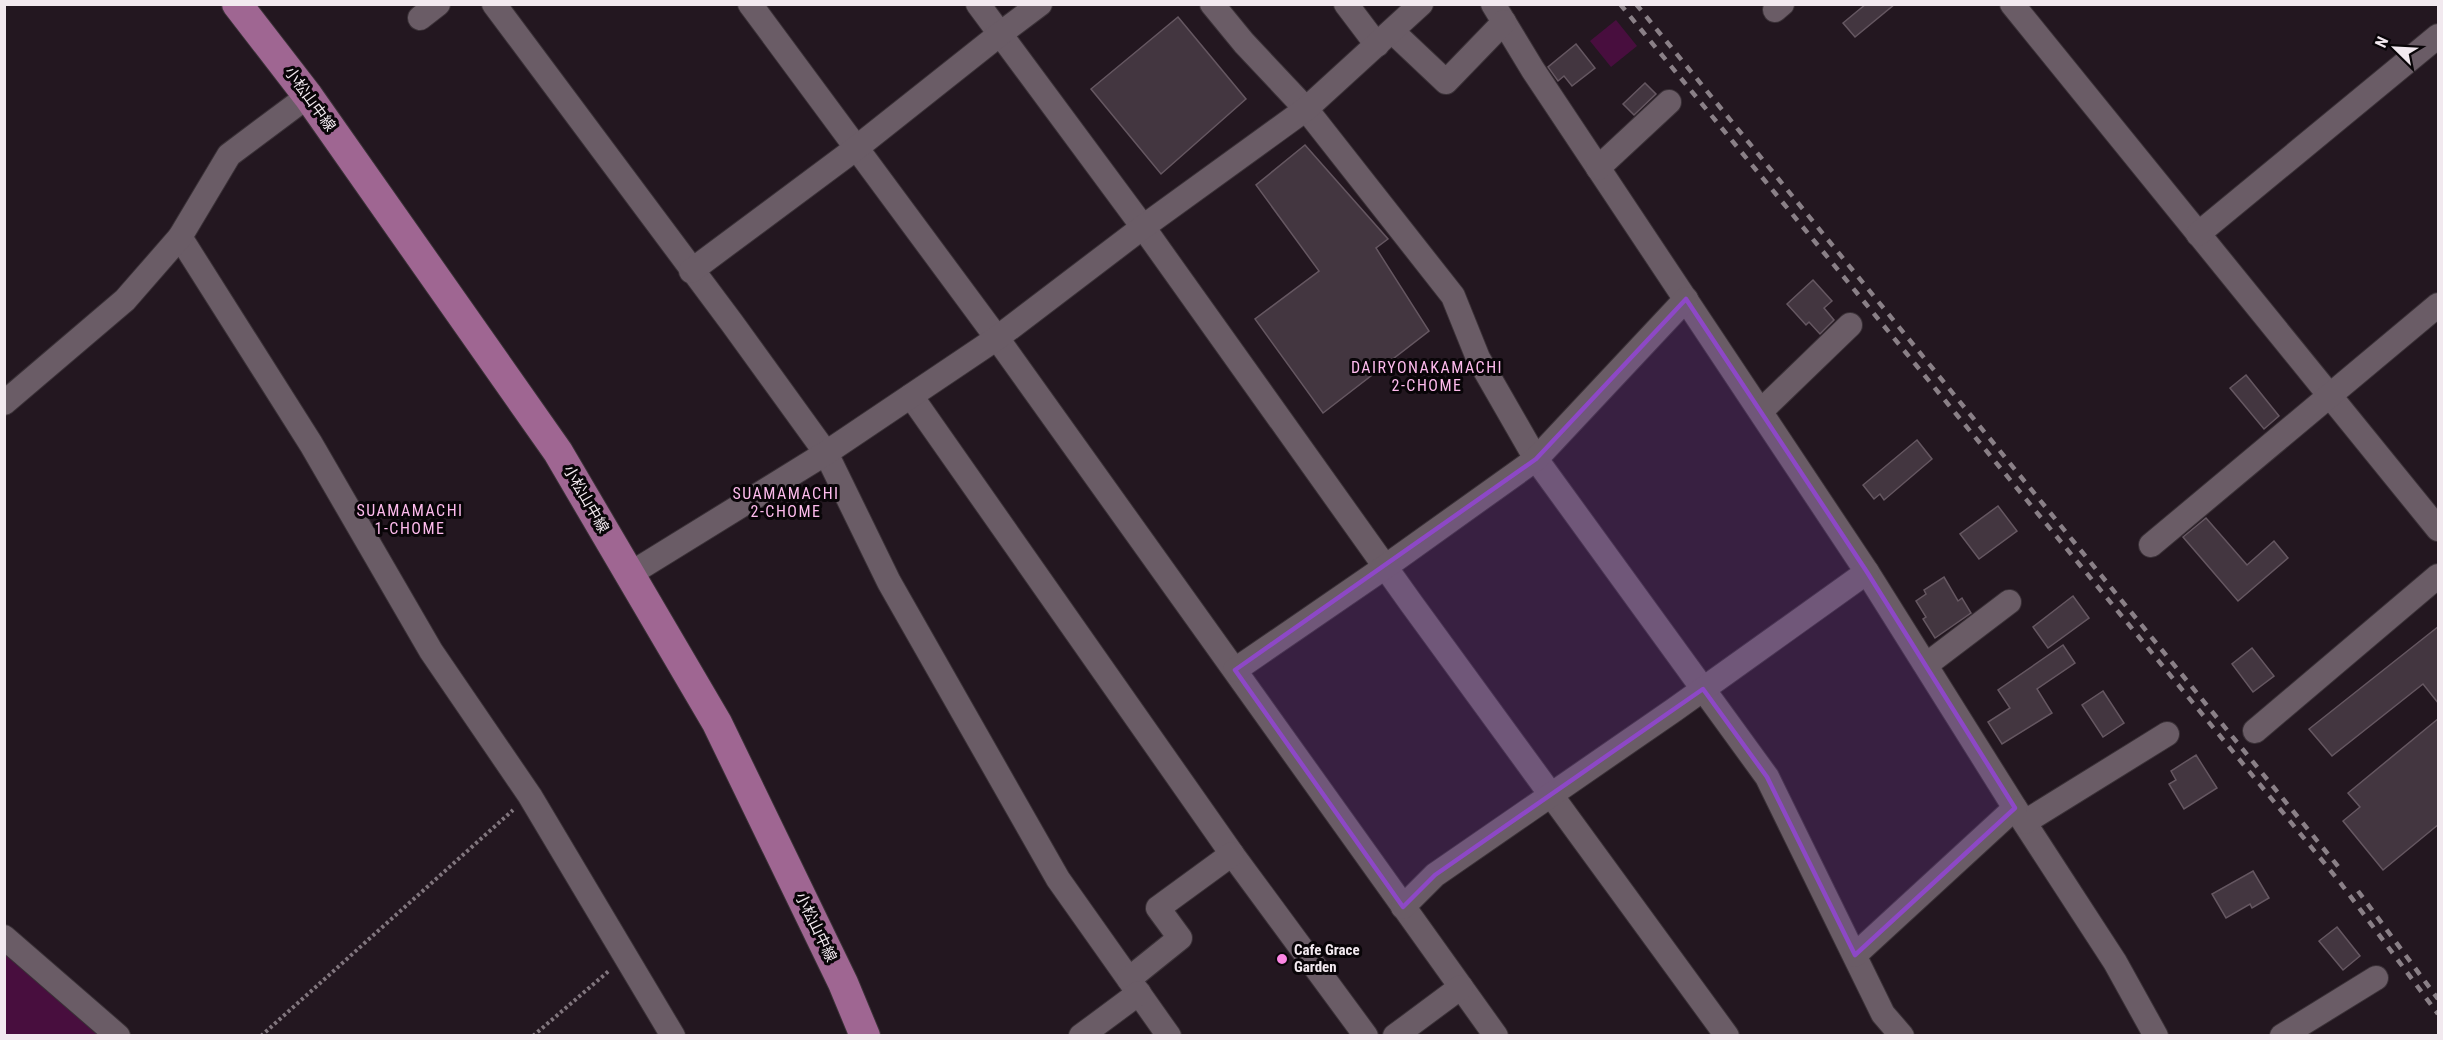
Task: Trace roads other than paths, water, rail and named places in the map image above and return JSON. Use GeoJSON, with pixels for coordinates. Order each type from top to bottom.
{"type":"FeatureCollection","features":[{"type":"Feature","properties":{"kind":"main road","name":"小松山中線"},"geometry":{"type":"LineString","coordinates":[[237,4],[308,96],[558,452],[717,723],[843,983],[865,1035]]}},
{"type":"Feature","properties":{"kind":"street"},"geometry":{"type":"LineString","coordinates":[[494,4],[826,453],[889,582],[1058,879],[1169,1035]]}},
{"type":"Feature","properties":{"kind":"street"},"geometry":{"type":"LineString","coordinates":[[750,4],[997,338],[1496,1035]]}},
{"type":"Feature","properties":{"kind":"street"},"geometry":{"type":"LineString","coordinates":[[978,4],[1143,227],[1385,567],[1727,1035]]}},
{"type":"Feature","properties":{"kind":"street"},"geometry":{"type":"LineString","coordinates":[[691,271],[855,149],[1040,4]]}},
{"type":"Feature","properties":{"kind":"street"},"geometry":{"type":"LineString","coordinates":[[1212,4],[1244,43],[1306,109],[1453,296],[1478,358],[1536,459],[1767,777],[1883,1014],[1902,1035]]}},
{"type":"Feature","properties":{"kind":"street"},"geometry":{"type":"LineString","coordinates":[[1346,4],[1384,38],[1446,82],[1499,13],[1533,70],[1868,572],[2115,962],[2156,1035]]}},
{"type":"Feature","properties":{"kind":"street"},"geometry":{"type":"LineString","coordinates":[[630,574],[826,453],[997,338],[1143,227],[1306,109],[1421,4]]}},
{"type":"Feature","properties":{"kind":"street"},"geometry":{"type":"LineString","coordinates":[[2012,4],[2439,529]]}},
{"type":"Feature","properties":{"kind":"street"},"geometry":{"type":"LineString","coordinates":[[2198,234],[2439,36]]}},
{"type":"Feature","properties":{"kind":"street"},"geometry":{"type":"LineString","coordinates":[[6,400],[125,300],[180,237],[229,155],[308,96]]}},
{"type":"Feature","properties":{"kind":"street"},"geometry":{"type":"LineString","coordinates":[[1599,168],[1669,102]]}},
{"type":"Feature","properties":{"kind":"street"},"geometry":{"type":"LineString","coordinates":[[180,237],[310,444],[431,651],[530,796],[673,1035]]}},
{"type":"Feature","properties":{"kind":"street"},"geometry":{"type":"LineString","coordinates":[[1235,670],[1536,459],[1686,299]]}},
{"type":"Feature","properties":{"kind":"street"},"geometry":{"type":"LineString","coordinates":[[2151,545],[2439,305]]}},
{"type":"Feature","properties":{"kind":"street"},"geometry":{"type":"LineString","coordinates":[[1761,411],[1850,325]]}},
{"type":"Feature","properties":{"kind":"street"},"geometry":{"type":"LineString","coordinates":[[910,396],[1232,854],[1366,1035]]}},
{"type":"Feature","properties":{"kind":"street"},"geometry":{"type":"LineString","coordinates":[[1403,907],[1435,875],[1868,572]]}},
{"type":"Feature","properties":{"kind":"street"},"geometry":{"type":"LineString","coordinates":[[2255,731],[2439,576]]}},
{"type":"Feature","properties":{"kind":"street"},"geometry":{"type":"LineString","coordinates":[[1926,665],[2009,602]]}},
{"type":"Feature","properties":{"kind":"street"},"geometry":{"type":"LineString","coordinates":[[1855,955],[2020,815],[2167,734]]}},
{"type":"Feature","properties":{"kind":"street"},"geometry":{"type":"LineString","coordinates":[[1081,1035],[1134,986],[1180,938],[1158,908],[1232,854]]}},
{"type":"Feature","properties":{"kind":"street"},"geometry":{"type":"LineString","coordinates":[[4,937],[118,1035]]}},
{"type":"Feature","properties":{"kind":"street"},"geometry":{"type":"LineString","coordinates":[[2282,1035],[2376,978]]}},
{"type":"Feature","properties":{"kind":"street"},"geometry":{"type":"LineString","coordinates":[[1395,1035],[1461,987]]}},
{"type":"Feature","properties":{"kind":"railway"},"geometry":{"type":"LineString","coordinates":[[1620,4],[2339,881],[2438,1014]]}},
{"type":"Feature","properties":{"kind":"railway"},"geometry":{"type":"LineString","coordinates":[[1636,4],[2341,870]]}},
{"type":"Feature","properties":{"kind":"railway"},"geometry":{"type":"LineString","coordinates":[[2358,891],[2438,999]]}},
{"type":"Feature","properties":{"kind":"place","name":"Cafe Grace Garden"},"geometry":{"type":"Point","coordinates":[1282,959]}},
{"type":"Feature","properties":{"kind":"district","name":"DAIRYONAKAMACHI 2-CHOME"},"geometry":{"type":"Point","coordinates":[1427,376]}},
{"type":"Feature","properties":{"kind":"district","name":"SUAMAMACHI 2-CHOME"},"geometry":{"type":"Point","coordinates":[786,502]}},
{"type":"Feature","properties":{"kind":"district","name":"SUAMAMACHI 1-CHOME"},"geometry":{"type":"Point","coordinates":[410,519]}}]}
